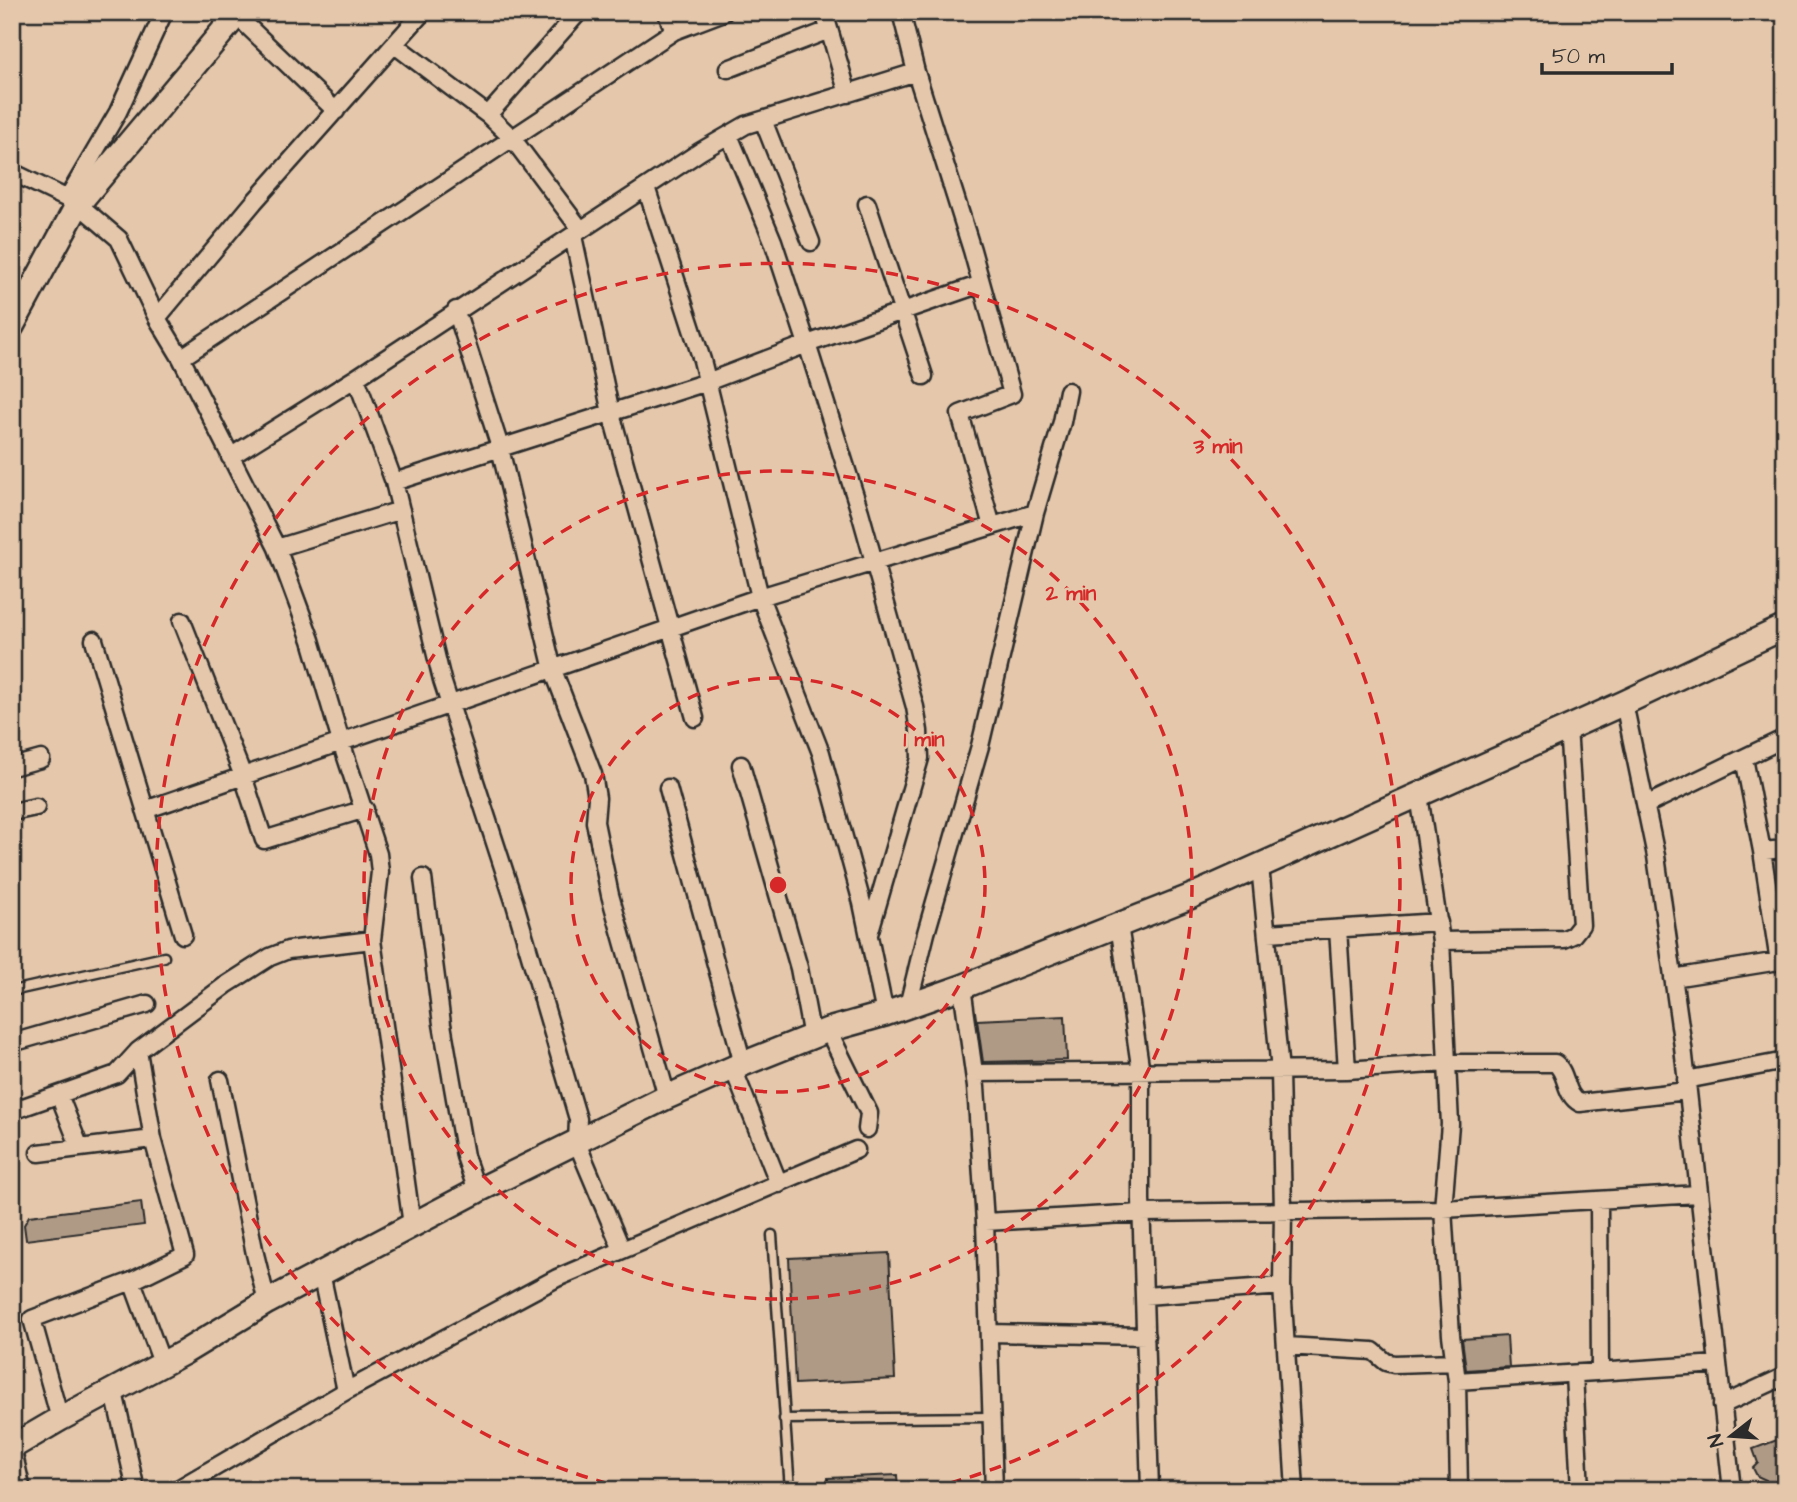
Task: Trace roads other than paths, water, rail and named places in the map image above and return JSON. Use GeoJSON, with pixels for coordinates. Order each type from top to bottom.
{"type":"FeatureCollection","features":[{"type":"Feature","properties":{"kind":"street"},"geometry":{"type":"LineString","coordinates":[[12,326],[118,113],[164,12]]}},
{"type":"Feature","properties":{"kind":"street"},"geometry":{"type":"LineString","coordinates":[[157,318],[254,202],[423,12]]}},
{"type":"Feature","properties":{"kind":"street"},"geometry":{"type":"LineString","coordinates":[[488,115],[579,12]]}},
{"type":"Feature","properties":{"kind":"street"},"geometry":{"type":"LineString","coordinates":[[666,12],[674,31]]}},
{"type":"Feature","properties":{"kind":"street"},"geometry":{"type":"LineString","coordinates":[[181,358],[674,31],[724,12]]}},
{"type":"Feature","properties":{"kind":"street"},"geometry":{"type":"LineString","coordinates":[[824,12],[848,94]]}},
{"type":"Feature","properties":{"kind":"street"},"geometry":{"type":"LineString","coordinates":[[901,12],[916,72],[1012,394],[960,414],[992,526]]}},
{"type":"Feature","properties":{"kind":"street"},"geometry":{"type":"LineString","coordinates":[[73,202],[236,13],[336,111]]}},
{"type":"Feature","properties":{"kind":"street"},"geometry":{"type":"LineString","coordinates":[[728,69],[830,30]]}},
{"type":"Feature","properties":{"kind":"street"},"geometry":{"type":"LineString","coordinates":[[395,45],[488,115],[512,138],[577,233],[611,413],[695,718]]}},
{"type":"Feature","properties":{"kind":"street"},"geometry":{"type":"LineString","coordinates":[[230,457],[746,125],[916,72]]}},
{"type":"Feature","properties":{"kind":"street"},"geometry":{"type":"LineString","coordinates":[[763,120],[811,242]]}},
{"type":"Feature","properties":{"kind":"street"},"geometry":{"type":"LineString","coordinates":[[729,135],[773,241],[807,344],[875,562],[915,707],[920,758],[869,936]]}},
{"type":"Feature","properties":{"kind":"street"},"geometry":{"type":"LineString","coordinates":[[12,172],[73,202],[119,239],[157,318],[181,358],[277,548],[312,640],[378,854],[380,872],[372,940],[412,1225]]}},
{"type":"Feature","properties":{"kind":"street"},"geometry":{"type":"LineString","coordinates":[[646,187],[707,382],[760,597],[821,753],[862,903],[885,1014]]}},
{"type":"Feature","properties":{"kind":"street"},"geometry":{"type":"LineString","coordinates":[[867,204],[924,376]]}},
{"type":"Feature","properties":{"kind":"street"},"geometry":{"type":"LineString","coordinates":[[394,482],[707,382],[807,344],[981,284]]}},
{"type":"Feature","properties":{"kind":"street"},"geometry":{"type":"LineString","coordinates":[[456,310],[500,448],[553,670],[593,774],[597,798],[595,822],[610,895],[667,1097]]}},
{"type":"Feature","properties":{"kind":"street"},"geometry":{"type":"LineString","coordinates":[[356,378],[394,482],[450,705],[515,904],[578,1119],[577,1143],[622,1250]]}},
{"type":"Feature","properties":{"kind":"street"},"geometry":{"type":"LineString","coordinates":[[908,1006],[926,933],[980,746],[1035,513],[1062,422],[1068,391]]}},
{"type":"Feature","properties":{"kind":"street"},"geometry":{"type":"LineString","coordinates":[[277,548],[401,510]]}},
{"type":"Feature","properties":{"kind":"street"},"geometry":{"type":"LineString","coordinates":[[145,810],[670,627],[1035,513]]}},
{"type":"Feature","properties":{"kind":"street"},"geometry":{"type":"LineString","coordinates":[[182,621],[243,776],[264,840],[365,809]]}},
{"type":"Feature","properties":{"kind":"street"},"geometry":{"type":"LineString","coordinates":[[22,1490],[12,1447],[184,1353],[267,1302],[321,1273],[477,1191],[667,1097],[820,1033],[962,987],[1260,866],[1568,727],[1625,704],[1785,627]]}},
{"type":"Feature","properties":{"kind":"street"},"geometry":{"type":"LineString","coordinates":[[94,640],[183,935]]}},
{"type":"Feature","properties":{"kind":"street"},"geometry":{"type":"LineString","coordinates":[[1625,704],[1657,856],[1687,1086],[1732,1490]]}},
{"type":"Feature","properties":{"kind":"street"},"geometry":{"type":"LineString","coordinates":[[1441,941],[1564,939],[1581,925],[1568,727]]}},
{"type":"Feature","properties":{"kind":"street"},"geometry":{"type":"LineString","coordinates":[[1646,805],[1785,738]]}},
{"type":"Feature","properties":{"kind":"street"},"geometry":{"type":"LineString","coordinates":[[1673,978],[1782,961],[1744,758]]}},
{"type":"Feature","properties":{"kind":"street"},"geometry":{"type":"LineString","coordinates":[[12,767],[41,759]]}},
{"type":"Feature","properties":{"kind":"street"},"geometry":{"type":"LineString","coordinates":[[741,765],[820,1033],[869,1113],[867,1129]]}},
{"type":"Feature","properties":{"kind":"street"},"geometry":{"type":"LineString","coordinates":[[668,788],[738,1066],[779,1184]]}},
{"type":"Feature","properties":{"kind":"street"},"geometry":{"type":"LineString","coordinates":[[1419,795],[1441,941],[1450,1124],[1443,1209],[1451,1335],[1457,1381],[1459,1490]]}},
{"type":"Feature","properties":{"kind":"street"},"geometry":{"type":"LineString","coordinates":[[12,812],[36,807]]}},
{"type":"Feature","properties":{"kind":"street"},"geometry":{"type":"LineString","coordinates":[[1762,851],[1785,849]]}},
{"type":"Feature","properties":{"kind":"street"},"geometry":{"type":"LineString","coordinates":[[1260,866],[1280,1071],[1282,1286],[1295,1490]]}},
{"type":"Feature","properties":{"kind":"street"},"geometry":{"type":"LineString","coordinates":[[423,878],[444,1037],[465,1156],[477,1191]]}},
{"type":"Feature","properties":{"kind":"street"},"geometry":{"type":"LineString","coordinates":[[1268,933],[1439,922]]}},
{"type":"Feature","properties":{"kind":"street"},"geometry":{"type":"LineString","coordinates":[[1119,925],[1141,1072],[1150,1490]]}},
{"type":"Feature","properties":{"kind":"street"},"geometry":{"type":"LineString","coordinates":[[1338,929],[1347,1070]]}},
{"type":"Feature","properties":{"kind":"street"},"geometry":{"type":"LineString","coordinates":[[12,1111],[117,1074],[138,1051],[226,985],[270,957],[288,950],[372,940]]}},
{"type":"Feature","properties":{"kind":"street"},"geometry":{"type":"LineString","coordinates":[[962,987],[974,1073],[985,1222],[994,1490]]}},
{"type":"Feature","properties":{"kind":"street"},"geometry":{"type":"LineString","coordinates":[[12,1043],[147,1004]]}},
{"type":"Feature","properties":{"kind":"street"},"geometry":{"type":"LineString","coordinates":[[60,1419],[32,1319],[132,1281],[185,1255],[153,1139],[138,1051]]}},
{"type":"Feature","properties":{"kind":"street"},"geometry":{"type":"LineString","coordinates":[[974,1073],[1347,1070],[1446,1063],[1555,1063],[1562,1070],[1573,1099],[1580,1103],[1687,1086],[1785,1061]]}},
{"type":"Feature","properties":{"kind":"street"},"geometry":{"type":"LineString","coordinates":[[220,1080],[267,1302]]}},
{"type":"Feature","properties":{"kind":"street"},"geometry":{"type":"LineString","coordinates":[[59,1095],[80,1148]]}},
{"type":"Feature","properties":{"kind":"street"},"geometry":{"type":"LineString","coordinates":[[39,1153],[153,1139]]}},
{"type":"Feature","properties":{"kind":"street"},"geometry":{"type":"LineString","coordinates":[[177,1490],[346,1391],[557,1278],[856,1150]]}},
{"type":"Feature","properties":{"kind":"street"},"geometry":{"type":"LineString","coordinates":[[985,1222],[1142,1213],[1443,1209],[1698,1194]]}},
{"type":"Feature","properties":{"kind":"street"},"geometry":{"type":"LineString","coordinates":[[1599,1200],[1600,1372]]}},
{"type":"Feature","properties":{"kind":"street"},"geometry":{"type":"LineString","coordinates":[[321,1273],[346,1391]]}},
{"type":"Feature","properties":{"kind":"street"},"geometry":{"type":"LineString","coordinates":[[132,1281],[162,1363]]}},
{"type":"Feature","properties":{"kind":"street"},"geometry":{"type":"LineString","coordinates":[[1145,1296],[1282,1286]]}},
{"type":"Feature","properties":{"kind":"street"},"geometry":{"type":"LineString","coordinates":[[989,1333],[1146,1336]]}},
{"type":"Feature","properties":{"kind":"street"},"geometry":{"type":"LineString","coordinates":[[1286,1346],[1373,1351],[1386,1362],[1394,1364],[1455,1362]]}},
{"type":"Feature","properties":{"kind":"street"},"geometry":{"type":"LineString","coordinates":[[1457,1381],[1718,1364]]}},
{"type":"Feature","properties":{"kind":"street"},"geometry":{"type":"LineString","coordinates":[[1574,1374],[1580,1490]]}},
{"type":"Feature","properties":{"kind":"street"},"geometry":{"type":"LineString","coordinates":[[1723,1405],[1785,1376]]}},
{"type":"Feature","properties":{"kind":"street"},"geometry":{"type":"LineString","coordinates":[[114,1392],[136,1490]]}},
{"type":"Feature","properties":{"kind":"lane"},"geometry":{"type":"LineString","coordinates":[[12,991],[164,957]]}},
{"type":"Feature","properties":{"kind":"lane"},"geometry":{"type":"LineString","coordinates":[[772,1236],[790,1490]]}},
{"type":"Feature","properties":{"kind":"lane"},"geometry":{"type":"LineString","coordinates":[[784,1419],[992,1417]]}}]}
